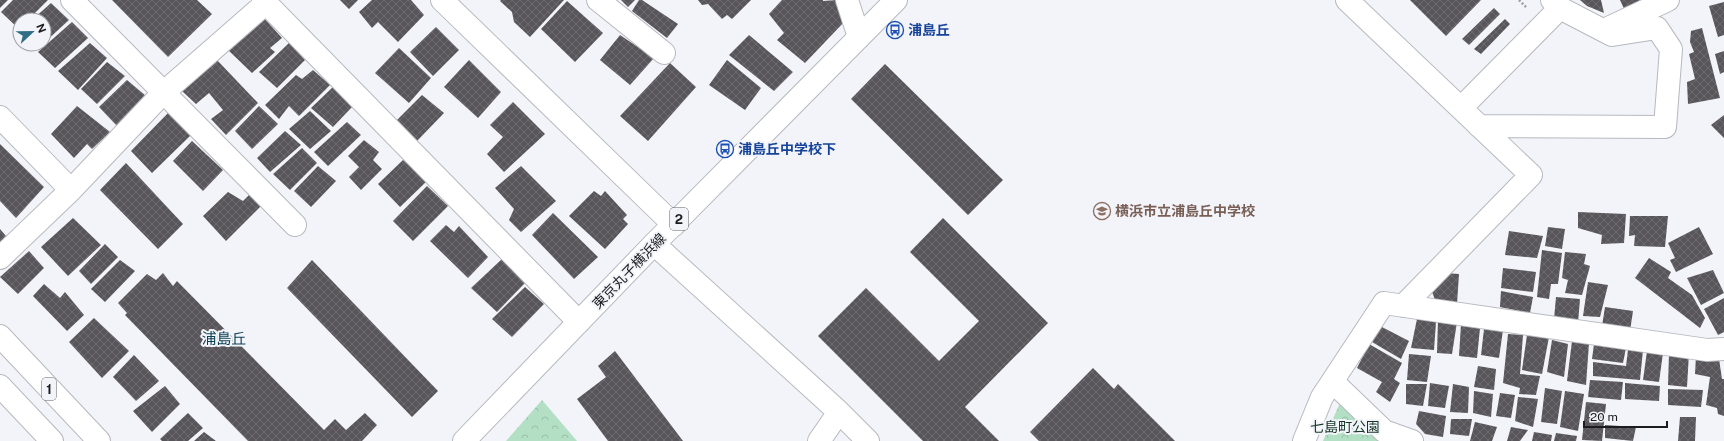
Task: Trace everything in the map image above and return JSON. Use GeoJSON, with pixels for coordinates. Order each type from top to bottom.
{"type":"FeatureCollection","features":[{"type":"Feature","properties":{"kind":"main road"},"geometry":{"type":"LineString","coordinates":[[72,0],[295,225]]}},
{"type":"Feature","properties":{"kind":"main road"},"geometry":{"type":"LineString","coordinates":[[442,0],[674,225]]}},
{"type":"Feature","properties":{"kind":"main road"},"geometry":{"type":"LineString","coordinates":[[598,0],[664,53]]}},
{"type":"Feature","properties":{"kind":"main road"},"geometry":{"type":"LineString","coordinates":[[847,0],[860,37]]}},
{"type":"Feature","properties":{"kind":"main road","name":"東京丸子横浜線"},"geometry":{"type":"LineString","coordinates":[[464,441],[654,244],[896,0]]}},
{"type":"Feature","properties":{"kind":"main road"},"geometry":{"type":"LineString","coordinates":[[1346,0],[1531,175],[1403,306]]}},
{"type":"Feature","properties":{"kind":"main road"},"geometry":{"type":"LineString","coordinates":[[1603,30],[1668,0]]}},
{"type":"Feature","properties":{"kind":"main road"},"geometry":{"type":"LineString","coordinates":[[0,258],[72,190],[163,93],[265,1],[579,322]]}},
{"type":"Feature","properties":{"kind":"main road"},"geometry":{"type":"LineString","coordinates":[[1461,108],[1556,4],[1612,35],[1657,28],[1671,49],[1665,127],[1479,126]]}},
{"type":"Feature","properties":{"kind":"main road"},"geometry":{"type":"LineString","coordinates":[[0,117],[72,190]]}},
{"type":"Feature","properties":{"kind":"main road"},"geometry":{"type":"LineString","coordinates":[[654,244],[839,412],[868,441]]}},
{"type":"Feature","properties":{"kind":"main road"},"geometry":{"type":"LineString","coordinates":[[1304,441],[1322,397],[1384,303],[1707,350],[1724,349]]}},
{"type":"Feature","properties":{"kind":"main road","name":"1"},"geometry":{"type":"LineString","coordinates":[[0,336],[99,441]]}},
{"type":"Feature","properties":{"kind":"main road"},"geometry":{"type":"LineString","coordinates":[[1333,382],[1384,431],[1412,441]]}},
{"type":"Feature","properties":{"kind":"main road","name":"1"},"geometry":{"type":"LineString","coordinates":[[0,386],[52,441]]}},
{"type":"Feature","properties":{"kind":"main road"},"geometry":{"type":"LineString","coordinates":[[820,441],[839,412]]}},
{"type":"Feature","properties":{"kind":"path"},"geometry":{"type":"LineString","coordinates":[[1519,0],[1527,8],[1528,14]]}},
{"type":"Feature","properties":{"kind":"green space"},"geometry":{"type":"Polygon","coordinates":[[[542,400],[577,441],[506,441],[542,400]]]}},
{"type":"Feature","properties":{"kind":"green space","name":"七島町公園"},"geometry":{"type":"Polygon","coordinates":[[[1340,403],[1385,441],[1323,441],[1340,403]]]}},
{"type":"Feature","properties":{"kind":"building"},"geometry":{"type":"Polygon","coordinates":[[[0,0],[8,0],[0,8],[0,0]]]}},
{"type":"Feature","properties":{"kind":"building"},"geometry":{"type":"Polygon","coordinates":[[[13,0],[48,0],[36,12],[12,12],[12,22],[1,12],[13,0]]]}},
{"type":"Feature","properties":{"kind":"building"},"geometry":{"type":"Polygon","coordinates":[[[112,0],[197,0],[212,14],[168,57],[112,0]]]}},
{"type":"Feature","properties":{"kind":"building"},"geometry":{"type":"Polygon","coordinates":[[[340,0],[358,0],[349,9],[340,0]]]}},
{"type":"Feature","properties":{"kind":"building"},"geometry":{"type":"Polygon","coordinates":[[[372,0],[411,0],[424,15],[398,42],[378,22],[372,28],[359,12],[372,0]]]}},
{"type":"Feature","properties":{"kind":"building"},"geometry":{"type":"Polygon","coordinates":[[[564,0],[530,37],[514,22],[512,12],[500,1],[564,0]]]}},
{"type":"Feature","properties":{"kind":"building"},"geometry":{"type":"Polygon","coordinates":[[[621,0],[635,0],[628,7],[621,0]]]}},
{"type":"Feature","properties":{"kind":"building"},"geometry":{"type":"Polygon","coordinates":[[[639,0],[642,0],[678,24],[667,38],[632,11],[639,0]]]}},
{"type":"Feature","properties":{"kind":"building"},"geometry":{"type":"Polygon","coordinates":[[[698,0],[751,0],[732,19],[727,15],[722,19],[708,4],[702,5],[698,0]]]}},
{"type":"Feature","properties":{"kind":"building"},"geometry":{"type":"Polygon","coordinates":[[[782,0],[837,0],[845,21],[805,63],[777,40],[784,33],[769,14],[782,0]]]}},
{"type":"Feature","properties":{"kind":"building"},"geometry":{"type":"Polygon","coordinates":[[[1410,0],[1481,0],[1446,36],[1410,0]]]}},
{"type":"Feature","properties":{"kind":"building"},"geometry":{"type":"Polygon","coordinates":[[[1580,0],[1601,0],[1604,13],[1587,6],[1580,0]]]}},
{"type":"Feature","properties":{"kind":"building"},"geometry":{"type":"Polygon","coordinates":[[[1620,0],[1657,0],[1626,13],[1620,0]]]}},
{"type":"Feature","properties":{"kind":"building"},"geometry":{"type":"Polygon","coordinates":[[[567,1],[603,33],[575,62],[541,29],[567,1]]]}},
{"type":"Feature","properties":{"kind":"building"},"geometry":{"type":"Polygon","coordinates":[[[1724,2],[1724,35],[1718,37],[1709,6],[1724,2]]]}},
{"type":"Feature","properties":{"kind":"building"},"geometry":{"type":"Polygon","coordinates":[[[51,3],[69,20],[52,36],[52,12],[41,12],[51,3]]]}},
{"type":"Feature","properties":{"kind":"building"},"geometry":{"type":"Polygon","coordinates":[[[1494,8],[1500,14],[1469,45],[1462,39],[1494,8]]]}},
{"type":"Feature","properties":{"kind":"building"},"geometry":{"type":"Polygon","coordinates":[[[263,17],[282,38],[270,48],[275,52],[252,73],[227,49],[263,17]]]}},
{"type":"Feature","properties":{"kind":"building"},"geometry":{"type":"Polygon","coordinates":[[[1505,19],[1510,24],[1481,54],[1474,49],[1505,19]]]}},
{"type":"Feature","properties":{"kind":"building"},"geometry":{"type":"Polygon","coordinates":[[[72,22],[88,38],[55,68],[38,52],[52,52],[52,40],[72,22]]]}},
{"type":"Feature","properties":{"kind":"building"},"geometry":{"type":"Polygon","coordinates":[[[436,27],[459,50],[433,76],[410,52],[436,27]]]}},
{"type":"Feature","properties":{"kind":"building"},"geometry":{"type":"Polygon","coordinates":[[[1702,28],[1720,98],[1688,104],[1687,82],[1695,79],[1689,54],[1694,52],[1690,42],[1691,31],[1702,28]]]}},
{"type":"Feature","properties":{"kind":"building"},"geometry":{"type":"Polygon","coordinates":[[[620,35],[654,58],[630,85],[600,60],[620,35]]]}},
{"type":"Feature","properties":{"kind":"building"},"geometry":{"type":"Polygon","coordinates":[[[749,35],[793,72],[774,91],[729,55],[749,35]]]}},
{"type":"Feature","properties":{"kind":"building"},"geometry":{"type":"Polygon","coordinates":[[[90,43],[107,58],[78,90],[58,71],[90,43]]]}},
{"type":"Feature","properties":{"kind":"building"},"geometry":{"type":"Polygon","coordinates":[[[289,43],[305,60],[277,88],[259,72],[289,43]]]}},
{"type":"Feature","properties":{"kind":"building"},"geometry":{"type":"Polygon","coordinates":[[[399,48],[431,78],[409,103],[375,73],[399,48]]]}},
{"type":"Feature","properties":{"kind":"building"},"geometry":{"type":"Polygon","coordinates":[[[1724,51],[1724,72],[1720,74],[1715,54],[1724,51]]]}},
{"type":"Feature","properties":{"kind":"building"},"geometry":{"type":"Polygon","coordinates":[[[216,59],[258,103],[226,135],[211,119],[223,110],[209,93],[196,104],[182,91],[216,59]]]}},
{"type":"Feature","properties":{"kind":"building"},"geometry":{"type":"Polygon","coordinates":[[[469,60],[501,92],[478,118],[444,87],[469,60]]]}},
{"type":"Feature","properties":{"kind":"building"},"geometry":{"type":"Polygon","coordinates":[[[727,60],[761,88],[745,110],[709,85],[727,60]]]}},
{"type":"Feature","properties":{"kind":"building"},"geometry":{"type":"Polygon","coordinates":[[[107,62],[125,76],[97,104],[81,89],[107,62]]]}},
{"type":"Feature","properties":{"kind":"building"},"geometry":{"type":"Polygon","coordinates":[[[670,63],[696,87],[648,141],[620,116],[670,63]]]}},
{"type":"Feature","properties":{"kind":"building"},"geometry":{"type":"Polygon","coordinates":[[[885,64],[1003,180],[968,215],[851,99],[885,64]]]}},
{"type":"Feature","properties":{"kind":"building"},"geometry":{"type":"Polygon","coordinates":[[[313,70],[330,85],[299,116],[289,106],[279,119],[265,105],[296,75],[302,79],[313,70]]]}},
{"type":"Feature","properties":{"kind":"building"},"geometry":{"type":"Polygon","coordinates":[[[127,80],[146,96],[117,126],[99,107],[127,80]]]}},
{"type":"Feature","properties":{"kind":"building"},"geometry":{"type":"Polygon","coordinates":[[[333,87],[352,107],[333,127],[311,108],[333,87]]]}},
{"type":"Feature","properties":{"kind":"building"},"geometry":{"type":"Polygon","coordinates":[[[422,95],[444,113],[417,141],[397,120],[422,95]]]}},
{"type":"Feature","properties":{"kind":"building"},"geometry":{"type":"Polygon","coordinates":[[[513,102],[545,134],[504,172],[487,154],[503,137],[490,125],[513,102]]]}},
{"type":"Feature","properties":{"kind":"building"},"geometry":{"type":"Polygon","coordinates":[[[77,106],[110,132],[92,149],[87,144],[74,158],[51,134],[77,106]]]}},
{"type":"Feature","properties":{"kind":"building"},"geometry":{"type":"Polygon","coordinates":[[[259,106],[278,124],[252,149],[235,131],[259,106]]]}},
{"type":"Feature","properties":{"kind":"building"},"geometry":{"type":"Polygon","coordinates":[[[310,111],[331,131],[310,149],[289,129],[310,111]]]}},
{"type":"Feature","properties":{"kind":"building"},"geometry":{"type":"Polygon","coordinates":[[[169,112],[192,134],[152,173],[131,151],[169,112]]]}},
{"type":"Feature","properties":{"kind":"building"},"geometry":{"type":"Polygon","coordinates":[[[1724,115],[1724,138],[1711,125],[1724,115]]]}},
{"type":"Feature","properties":{"kind":"building"},"geometry":{"type":"Polygon","coordinates":[[[347,122],[361,135],[328,166],[314,152],[347,122]]]}},
{"type":"Feature","properties":{"kind":"building"},"geometry":{"type":"Polygon","coordinates":[[[285,131],[301,145],[270,172],[257,158],[285,131]]]}},
{"type":"Feature","properties":{"kind":"building"},"geometry":{"type":"Polygon","coordinates":[[[364,140],[379,152],[373,160],[382,169],[361,190],[349,177],[359,167],[348,156],[364,140]]]}},
{"type":"Feature","properties":{"kind":"building"},"geometry":{"type":"Polygon","coordinates":[[[192,141],[223,170],[203,191],[173,161],[192,141]]]}},
{"type":"Feature","properties":{"kind":"building"},"geometry":{"type":"Polygon","coordinates":[[[0,144],[44,187],[16,218],[0,201],[0,144]]]}},
{"type":"Feature","properties":{"kind":"building"},"geometry":{"type":"Polygon","coordinates":[[[302,148],[317,163],[290,190],[273,174],[302,148]]]}},
{"type":"Feature","properties":{"kind":"building"},"geometry":{"type":"Polygon","coordinates":[[[403,160],[427,181],[400,207],[378,184],[403,160]]]}},
{"type":"Feature","properties":{"kind":"building"},"geometry":{"type":"Polygon","coordinates":[[[126,163],[183,224],[158,249],[100,190],[126,163]]]}},
{"type":"Feature","properties":{"kind":"building"},"geometry":{"type":"Polygon","coordinates":[[[318,166],[336,181],[311,207],[294,191],[318,166]]]}},
{"type":"Feature","properties":{"kind":"building"},"geometry":{"type":"Polygon","coordinates":[[[521,166],[556,201],[521,232],[509,220],[514,209],[495,188],[521,166]]]}},
{"type":"Feature","properties":{"kind":"building"},"geometry":{"type":"Polygon","coordinates":[[[427,186],[448,206],[413,241],[393,221],[427,186]]]}},
{"type":"Feature","properties":{"kind":"building"},"geometry":{"type":"Polygon","coordinates":[[[594,191],[601,196],[605,191],[627,215],[623,219],[628,224],[605,249],[569,216],[594,191]]]}},
{"type":"Feature","properties":{"kind":"building"},"geometry":{"type":"Polygon","coordinates":[[[228,192],[243,201],[250,194],[262,205],[226,241],[203,216],[228,192]]]}},
{"type":"Feature","properties":{"kind":"building"},"geometry":{"type":"Polygon","coordinates":[[[1578,212],[1626,214],[1624,243],[1601,244],[1602,235],[1578,228],[1578,212]]]}},
{"type":"Feature","properties":{"kind":"building"},"geometry":{"type":"Polygon","coordinates":[[[553,213],[598,257],[574,279],[532,235],[553,213]]]}},
{"type":"Feature","properties":{"kind":"building"},"geometry":{"type":"Polygon","coordinates":[[[1630,216],[1668,216],[1665,247],[1634,246],[1635,235],[1629,236],[1630,216]]]}},
{"type":"Feature","properties":{"kind":"building"},"geometry":{"type":"Polygon","coordinates":[[[73,218],[101,245],[68,276],[41,247],[73,218]]]}},
{"type":"Feature","properties":{"kind":"building"},"geometry":{"type":"Polygon","coordinates":[[[943,218],[1048,323],[965,407],[999,441],[923,441],[818,336],[866,288],[939,361],[979,321],[910,252],[943,218]]]}},
{"type":"Feature","properties":{"kind":"building"},"geometry":{"type":"Polygon","coordinates":[[[446,225],[454,232],[459,226],[488,257],[468,278],[430,241],[446,225]]]}},
{"type":"Feature","properties":{"kind":"building"},"geometry":{"type":"Polygon","coordinates":[[[1548,227],[1565,229],[1562,249],[1545,246],[1548,227]]]}},
{"type":"Feature","properties":{"kind":"building"},"geometry":{"type":"Polygon","coordinates":[[[1699,227],[1713,254],[1676,272],[1670,260],[1675,258],[1668,243],[1699,227]]]}},
{"type":"Feature","properties":{"kind":"building"},"geometry":{"type":"Polygon","coordinates":[[[0,229],[6,236],[0,242],[0,229]]]}},
{"type":"Feature","properties":{"kind":"building"},"geometry":{"type":"Polygon","coordinates":[[[1509,231],[1543,236],[1537,258],[1505,255],[1509,231]]]}},
{"type":"Feature","properties":{"kind":"building"},"geometry":{"type":"Polygon","coordinates":[[[105,244],[118,257],[91,284],[79,271],[105,244]]]}},
{"type":"Feature","properties":{"kind":"building"},"geometry":{"type":"Polygon","coordinates":[[[1542,250],[1562,253],[1558,284],[1551,284],[1549,299],[1537,297],[1542,250]]]}},
{"type":"Feature","properties":{"kind":"building"},"geometry":{"type":"Polygon","coordinates":[[[29,251],[44,268],[18,294],[0,277],[29,251]]]}},
{"type":"Feature","properties":{"kind":"building"},"geometry":{"type":"Polygon","coordinates":[[[1565,252],[1586,254],[1584,264],[1590,266],[1582,295],[1565,293],[1568,280],[1562,278],[1565,252]]]}},
{"type":"Feature","properties":{"kind":"building"},"geometry":{"type":"Polygon","coordinates":[[[1649,258],[1671,272],[1668,278],[1692,295],[1705,318],[1700,328],[1635,278],[1649,258]]]}},
{"type":"Feature","properties":{"kind":"building"},"geometry":{"type":"Polygon","coordinates":[[[502,259],[525,283],[497,312],[471,288],[502,259]]]}},
{"type":"Feature","properties":{"kind":"building"},"geometry":{"type":"Polygon","coordinates":[[[120,260],[135,271],[105,302],[91,289],[120,260]]]}},
{"type":"Feature","properties":{"kind":"building"},"geometry":{"type":"Polygon","coordinates":[[[312,260],[438,391],[412,417],[287,288],[312,260]]]}},
{"type":"Feature","properties":{"kind":"building"},"geometry":{"type":"Polygon","coordinates":[[[1503,268],[1536,272],[1533,292],[1501,288],[1503,268]]]}},
{"type":"Feature","properties":{"kind":"building"},"geometry":{"type":"Polygon","coordinates":[[[1713,270],[1724,293],[1701,305],[1687,278],[1713,270]]]}},
{"type":"Feature","properties":{"kind":"building"},"geometry":{"type":"Polygon","coordinates":[[[163,273],[173,286],[177,281],[324,430],[335,419],[346,430],[365,413],[377,425],[362,441],[248,441],[125,315],[127,313],[118,303],[147,274],[156,280],[163,273]]]}},
{"type":"Feature","properties":{"kind":"building"},"geometry":{"type":"Polygon","coordinates":[[[1445,273],[1459,274],[1457,304],[1436,302],[1432,292],[1436,282],[1445,273]]]}},
{"type":"Feature","properties":{"kind":"building"},"geometry":{"type":"Polygon","coordinates":[[[1588,282],[1608,285],[1600,317],[1583,316],[1588,282]]]}},
{"type":"Feature","properties":{"kind":"building"},"geometry":{"type":"Polygon","coordinates":[[[44,284],[60,298],[65,292],[84,315],[67,331],[33,296],[44,284]]]}},
{"type":"Feature","properties":{"kind":"building"},"geometry":{"type":"Polygon","coordinates":[[[525,287],[544,304],[512,337],[492,319],[525,287]]]}},
{"type":"Feature","properties":{"kind":"building"},"geometry":{"type":"Polygon","coordinates":[[[1501,291],[1533,297],[1530,313],[1500,307],[1501,291]]]}},
{"type":"Feature","properties":{"kind":"building"},"geometry":{"type":"Polygon","coordinates":[[[1556,297],[1580,299],[1578,323],[1554,319],[1556,297]]]}},
{"type":"Feature","properties":{"kind":"building"},"geometry":{"type":"Polygon","coordinates":[[[1724,298],[1724,332],[1718,335],[1704,309],[1724,298]]]}},
{"type":"Feature","properties":{"kind":"building"},"geometry":{"type":"Polygon","coordinates":[[[1605,307],[1633,311],[1630,331],[1602,326],[1605,307]]]}},
{"type":"Feature","properties":{"kind":"building"},"geometry":{"type":"Polygon","coordinates":[[[94,318],[129,351],[102,378],[69,342],[94,318]]]}},
{"type":"Feature","properties":{"kind":"building"},"geometry":{"type":"Polygon","coordinates":[[[1417,319],[1436,322],[1434,350],[1411,348],[1417,319]]]}},
{"type":"Feature","properties":{"kind":"building"},"geometry":{"type":"Polygon","coordinates":[[[1438,320],[1457,322],[1452,354],[1437,353],[1438,320]]]}},
{"type":"Feature","properties":{"kind":"building"},"geometry":{"type":"Polygon","coordinates":[[[1461,324],[1480,328],[1477,358],[1459,356],[1461,324]]]}},
{"type":"Feature","properties":{"kind":"building"},"geometry":{"type":"Polygon","coordinates":[[[1380,326],[1409,341],[1401,359],[1372,342],[1380,326]]]}},
{"type":"Feature","properties":{"kind":"building"},"geometry":{"type":"Polygon","coordinates":[[[1484,329],[1503,330],[1499,358],[1481,355],[1484,329]]]}},
{"type":"Feature","properties":{"kind":"building"},"geometry":{"type":"Polygon","coordinates":[[[1508,334],[1523,335],[1520,374],[1540,376],[1536,395],[1519,394],[1520,388],[1503,383],[1508,334]]]}},
{"type":"Feature","properties":{"kind":"building"},"geometry":{"type":"Polygon","coordinates":[[[1527,335],[1549,337],[1542,374],[1522,370],[1527,335]]]}},
{"type":"Feature","properties":{"kind":"building"},"geometry":{"type":"Polygon","coordinates":[[[1552,340],[1568,344],[1564,377],[1547,372],[1552,340]]]}},
{"type":"Feature","properties":{"kind":"building"},"geometry":{"type":"Polygon","coordinates":[[[1572,341],[1589,343],[1586,385],[1567,381],[1572,341]]]}},
{"type":"Feature","properties":{"kind":"building"},"geometry":{"type":"Polygon","coordinates":[[[1369,344],[1402,363],[1394,379],[1400,383],[1390,402],[1376,392],[1382,382],[1357,368],[1369,344]]]}},
{"type":"Feature","properties":{"kind":"building"},"geometry":{"type":"Polygon","coordinates":[[[1594,344],[1626,348],[1623,363],[1592,359],[1594,344]]]}},
{"type":"Feature","properties":{"kind":"building"},"geometry":{"type":"Polygon","coordinates":[[[1628,350],[1643,350],[1640,380],[1593,376],[1593,362],[1626,366],[1628,350]]]}},
{"type":"Feature","properties":{"kind":"building"},"geometry":{"type":"Polygon","coordinates":[[[615,351],[683,441],[608,441],[577,399],[606,377],[598,366],[615,351]]]}},
{"type":"Feature","properties":{"kind":"building"},"geometry":{"type":"Polygon","coordinates":[[[1647,351],[1663,353],[1659,382],[1643,380],[1647,351]]]}},
{"type":"Feature","properties":{"kind":"building"},"geometry":{"type":"Polygon","coordinates":[[[1689,353],[1687,387],[1668,385],[1669,354],[1689,353]]]}},
{"type":"Feature","properties":{"kind":"building"},"geometry":{"type":"Polygon","coordinates":[[[1409,354],[1431,356],[1427,382],[1407,380],[1409,354]]]}},
{"type":"Feature","properties":{"kind":"building"},"geometry":{"type":"Polygon","coordinates":[[[134,355],[159,381],[136,401],[113,377],[134,355]]]}},
{"type":"Feature","properties":{"kind":"building"},"geometry":{"type":"Polygon","coordinates":[[[1696,356],[1719,359],[1722,379],[1724,379],[1724,416],[1718,414],[1717,408],[1706,405],[1710,377],[1695,374],[1696,356]]]}},
{"type":"Feature","properties":{"kind":"building"},"geometry":{"type":"Polygon","coordinates":[[[1478,366],[1496,369],[1494,390],[1474,387],[1478,366]]]}},
{"type":"Feature","properties":{"kind":"building"},"geometry":{"type":"Polygon","coordinates":[[[1093,368],[1114,389],[1118,384],[1175,441],[1039,441],[1030,432],[1093,368]]]}},
{"type":"Feature","properties":{"kind":"building"},"geometry":{"type":"Polygon","coordinates":[[[1590,380],[1623,382],[1621,400],[1588,397],[1590,380]]]}},
{"type":"Feature","properties":{"kind":"building"},"geometry":{"type":"Polygon","coordinates":[[[1430,383],[1449,386],[1445,408],[1428,406],[1430,383]]]}},
{"type":"Feature","properties":{"kind":"building"},"geometry":{"type":"Polygon","coordinates":[[[1625,383],[1660,386],[1659,401],[1625,399],[1625,383]]]}},
{"type":"Feature","properties":{"kind":"building"},"geometry":{"type":"Polygon","coordinates":[[[1406,384],[1427,384],[1423,406],[1406,404],[1406,384]]]}},
{"type":"Feature","properties":{"kind":"building"},"geometry":{"type":"Polygon","coordinates":[[[1453,384],[1469,387],[1468,413],[1450,412],[1453,384]]]}},
{"type":"Feature","properties":{"kind":"building"},"geometry":{"type":"Polygon","coordinates":[[[165,386],[180,404],[152,432],[133,411],[165,386]]]}},
{"type":"Feature","properties":{"kind":"building"},"geometry":{"type":"Polygon","coordinates":[[[1545,388],[1562,391],[1557,424],[1541,422],[1545,388]]]}},
{"type":"Feature","properties":{"kind":"building"},"geometry":{"type":"Polygon","coordinates":[[[1668,389],[1703,390],[1701,407],[1668,405],[1668,389]]]}},
{"type":"Feature","properties":{"kind":"building"},"geometry":{"type":"Polygon","coordinates":[[[1474,391],[1493,394],[1491,417],[1473,413],[1474,391]]]}},
{"type":"Feature","properties":{"kind":"building"},"geometry":{"type":"Polygon","coordinates":[[[1565,391],[1584,394],[1578,431],[1560,427],[1565,391]]]}},
{"type":"Feature","properties":{"kind":"building"},"geometry":{"type":"Polygon","coordinates":[[[1500,393],[1515,395],[1511,418],[1496,416],[1500,393]]]}},
{"type":"Feature","properties":{"kind":"building"},"geometry":{"type":"Polygon","coordinates":[[[1518,397],[1538,399],[1533,427],[1515,421],[1518,397]]]}},
{"type":"Feature","properties":{"kind":"building"},"geometry":{"type":"Polygon","coordinates":[[[1586,402],[1606,404],[1602,441],[1582,440],[1586,402]]]}},
{"type":"Feature","properties":{"kind":"building"},"geometry":{"type":"Polygon","coordinates":[[[1419,411],[1446,416],[1443,437],[1425,434],[1416,424],[1419,411]]]}},
{"type":"Feature","properties":{"kind":"building"},"geometry":{"type":"Polygon","coordinates":[[[188,413],[203,428],[188,441],[162,441],[160,439],[188,413]]]}},
{"type":"Feature","properties":{"kind":"building"},"geometry":{"type":"Polygon","coordinates":[[[1680,417],[1696,417],[1695,441],[1678,441],[1680,417]]]}},
{"type":"Feature","properties":{"kind":"building"},"geometry":{"type":"Polygon","coordinates":[[[1451,419],[1472,419],[1469,436],[1450,434],[1451,419]]]}},
{"type":"Feature","properties":{"kind":"building"},"geometry":{"type":"Polygon","coordinates":[[[1475,422],[1497,427],[1492,441],[1470,441],[1475,422]]]}},
{"type":"Feature","properties":{"kind":"building"},"geometry":{"type":"Polygon","coordinates":[[[1605,425],[1636,427],[1633,441],[1605,438],[1605,425]]]}},
{"type":"Feature","properties":{"kind":"building"},"geometry":{"type":"Polygon","coordinates":[[[1511,427],[1528,430],[1520,441],[1507,441],[1511,427]]]}},
{"type":"Feature","properties":{"kind":"building"},"geometry":{"type":"Polygon","coordinates":[[[204,432],[216,441],[194,441],[204,432]]]}},
{"type":"Feature","properties":{"kind":"building"},"geometry":{"type":"Polygon","coordinates":[[[1534,432],[1552,435],[1551,441],[1532,441],[1534,432]]]}},
{"type":"Feature","properties":{"kind":"building"},"geometry":{"type":"Polygon","coordinates":[[[1556,433],[1577,436],[1576,441],[1554,441],[1556,433]]]}},
{"type":"Feature","properties":{"kind":"place","name":"浦島丘"},"geometry":{"type":"Point","coordinates":[895,30]}},
{"type":"Feature","properties":{"kind":"place","name":"浦島丘中学校下"},"geometry":{"type":"Point","coordinates":[725,149]}},
{"type":"Feature","properties":{"kind":"place","name":"横浜市立浦島丘中学校"},"geometry":{"type":"Point","coordinates":[1102,211]}},
{"type":"Feature","properties":{"kind":"district","name":"浦島丘"},"geometry":{"type":"Point","coordinates":[224,338]}}]}
